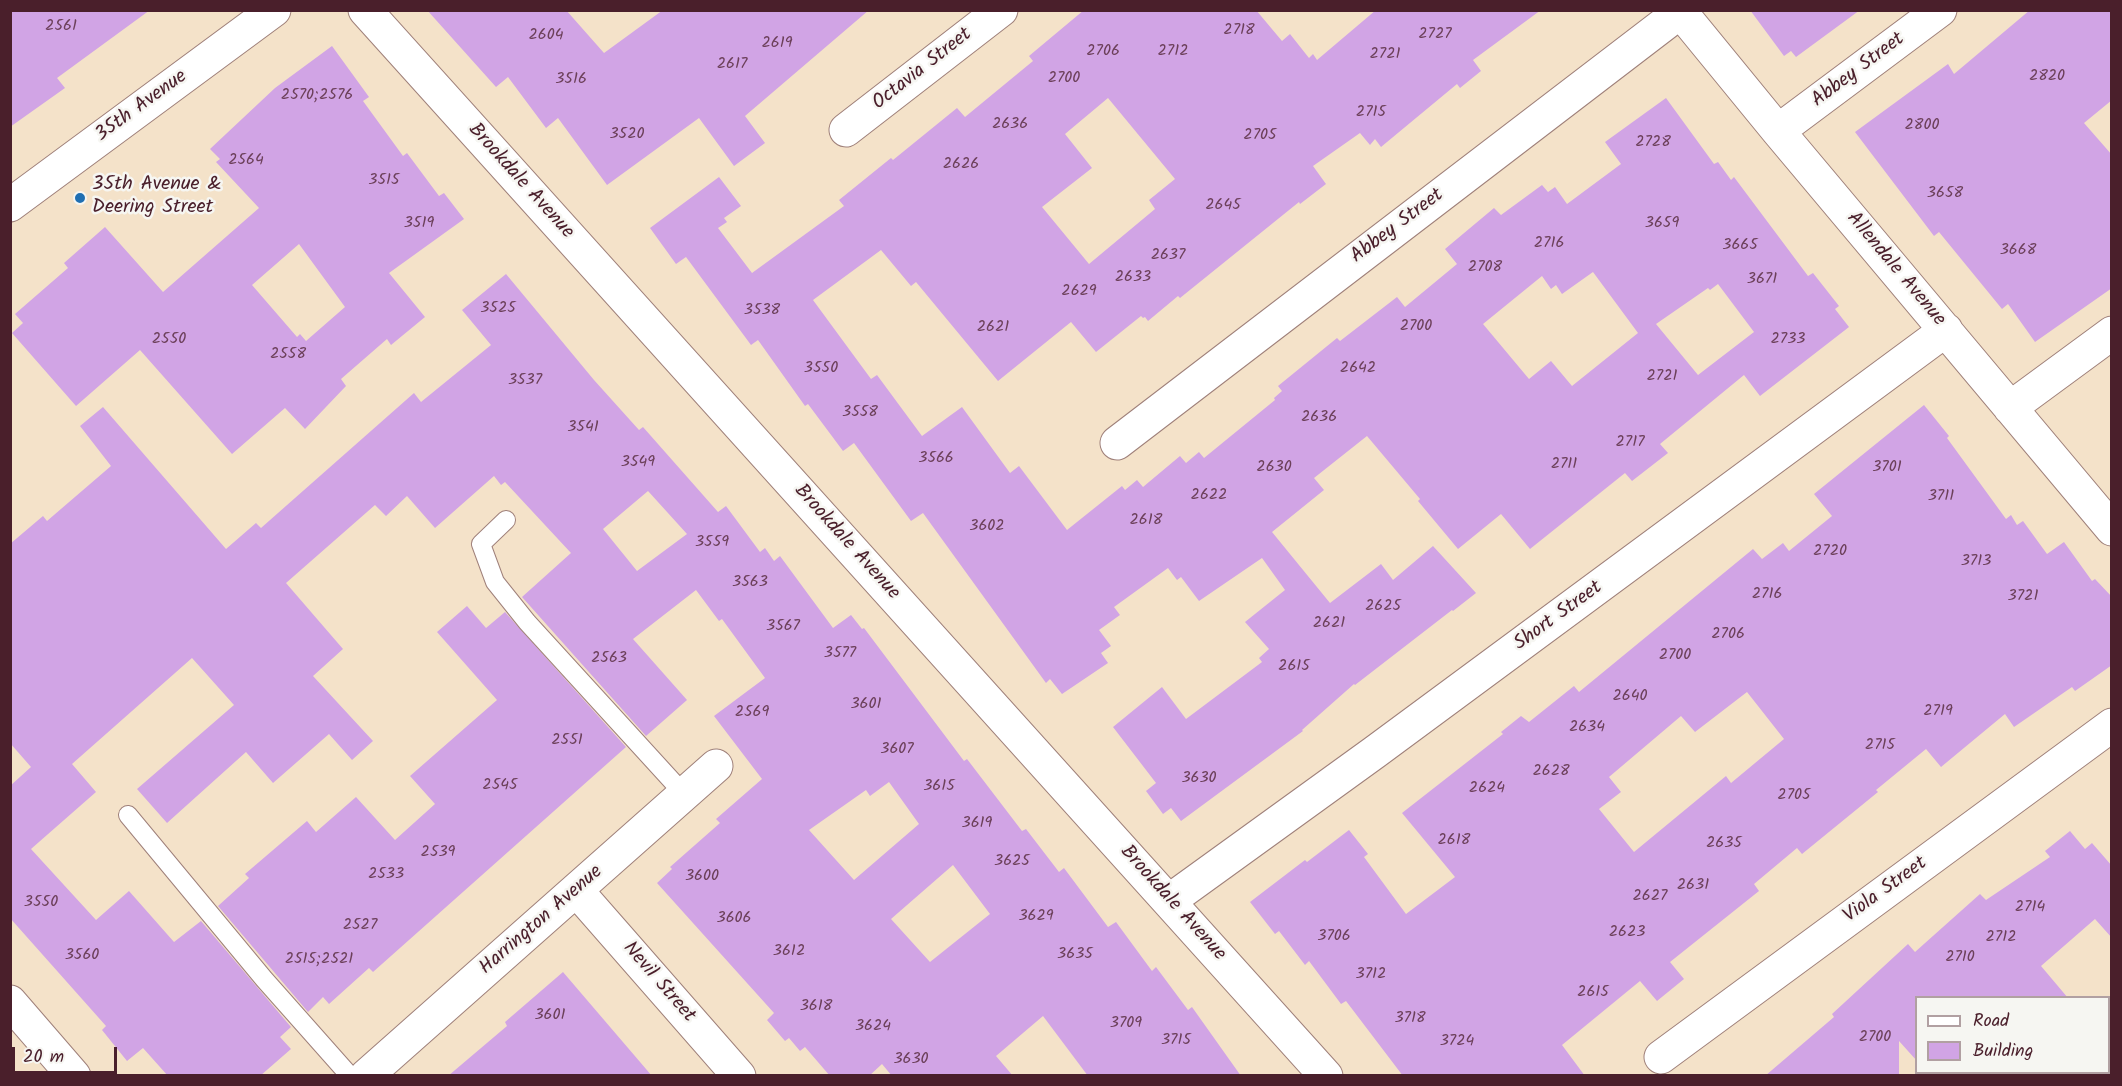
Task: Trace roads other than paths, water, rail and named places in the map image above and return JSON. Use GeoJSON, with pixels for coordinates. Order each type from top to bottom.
{"type":"FeatureCollection","features":[{"type":"Feature","properties":{"kind":"street","name":"35th Avenue"},"geometry":{"type":"LineString","coordinates":[[10,205],[274,10]]}},
{"type":"Feature","properties":{"kind":"street","name":"Brookdale Avenue"},"geometry":{"type":"LineString","coordinates":[[365,10],[1326,1076]]}},
{"type":"Feature","properties":{"kind":"street","name":"Octavia Street"},"geometry":{"type":"LineString","coordinates":[[846,130],[1000,10]]}},
{"type":"Feature","properties":{"kind":"street","name":"Abbey Street"},"geometry":{"type":"LineString","coordinates":[[1778,131],[1940,10]]}},
{"type":"Feature","properties":{"kind":"street","name":"Abbey Street"},"geometry":{"type":"LineString","coordinates":[[1117,443],[1680,11]]}},
{"type":"Feature","properties":{"kind":"street","name":"Allendale Avenue"},"geometry":{"type":"LineString","coordinates":[[1680,11],[2112,529]]}},
{"type":"Feature","properties":{"kind":"street","name":"Short Street"},"geometry":{"type":"LineString","coordinates":[[1169,901],[1385,745],[1947,330]]}},
{"type":"Feature","properties":{"kind":"street"},"geometry":{"type":"LineString","coordinates":[[2010,408],[2112,333]]}},
{"type":"Feature","properties":{"kind":"street","name":"Viola Street"},"geometry":{"type":"LineString","coordinates":[[1661,1057],[2112,725]]}},
{"type":"Feature","properties":{"kind":"street","name":"Harrington Avenue"},"geometry":{"type":"LineString","coordinates":[[366,1076],[716,766]]}},
{"type":"Feature","properties":{"kind":"street","name":"Nevil Street"},"geometry":{"type":"LineString","coordinates":[[577,891],[740,1076]]}},
{"type":"Feature","properties":{"kind":"street"},"geometry":{"type":"LineString","coordinates":[[10,1002],[74,1076]]}},
{"type":"Feature","properties":{"kind":"lane"},"geometry":{"type":"LineString","coordinates":[[506,520],[481,544],[495,582],[528,622],[684,794]]}},
{"type":"Feature","properties":{"kind":"lane"},"geometry":{"type":"LineString","coordinates":[[128,814],[264,979],[350,1076]]}},
{"type":"Feature","properties":{"kind":"place","name":"35th Avenue & Deering Street"},"geometry":{"type":"Point","coordinates":[80,198]}}]}
